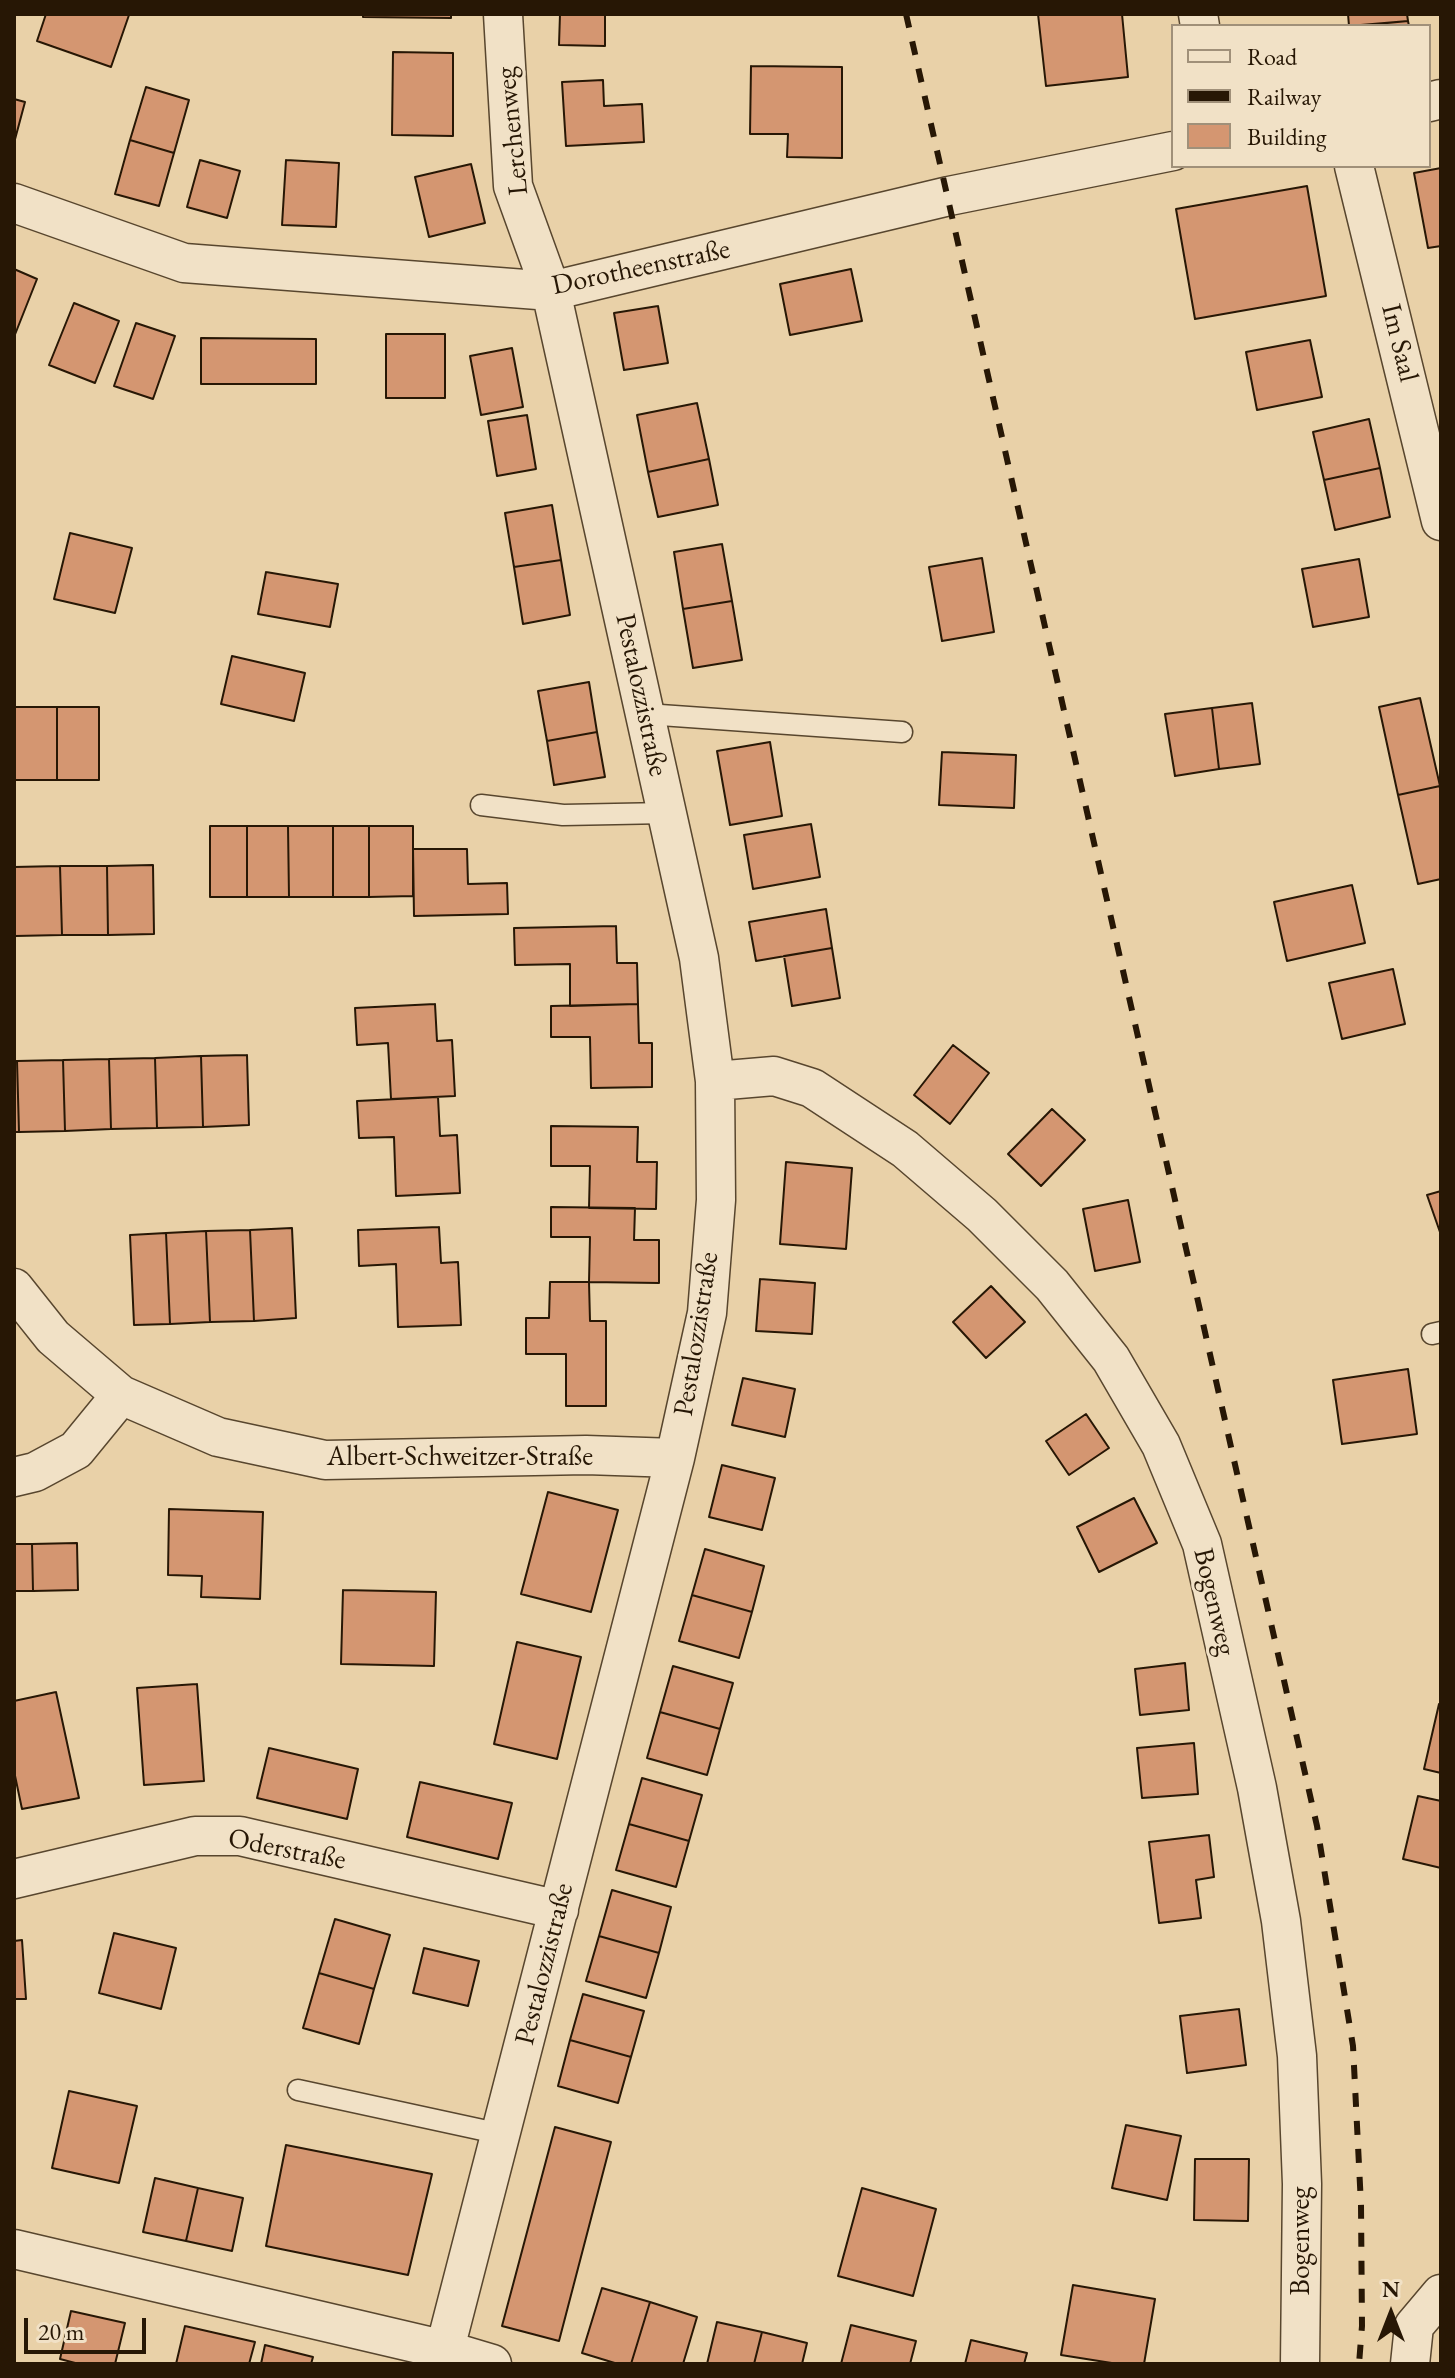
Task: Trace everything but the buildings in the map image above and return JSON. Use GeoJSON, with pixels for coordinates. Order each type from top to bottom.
{"type":"FeatureCollection","features":[{"type":"Feature","properties":{"kind":"street","name":"Lerchenweg"},"geometry":{"type":"LineString","coordinates":[[503,14],[513,186],[551,291]]}},
{"type":"Feature","properties":{"kind":"street","name":"Dorotheenstraße"},"geometry":{"type":"LineString","coordinates":[[14,203],[184,263],[551,291],[949,196],[1171,151]]}},
{"type":"Feature","properties":{"kind":"street","name":"Im Saal"},"geometry":{"type":"LineString","coordinates":[[1354,168],[1441,521]]}},
{"type":"Feature","properties":{"kind":"street","name":"Pestalozzistraße"},"geometry":{"type":"LineString","coordinates":[[443,2357],[675,1458],[707,1313],[716,1200],[715,1081],[699,958],[551,291]]}},
{"type":"Feature","properties":{"kind":"street","name":"Bogenweg"},"geometry":{"type":"LineString","coordinates":[[715,1081],[774,1076],[812,1088],[905,1149],[982,1215],[1052,1285],[1111,1359],[1161,1445],[1202,1544],[1257,1788],[1281,1921],[1297,2056],[1302,2184],[1300,2364]]}},
{"type":"Feature","properties":{"kind":"street","name":"Albert-Schweitzer-Straße"},"geometry":{"type":"LineString","coordinates":[[14,1288],[53,1337],[121,1395],[218,1437],[325,1460],[586,1455],[675,1458]]}},
{"type":"Feature","properties":{"kind":"street"},"geometry":{"type":"LineString","coordinates":[[14,1477],[35,1472],[76,1450],[121,1395]]}},
{"type":"Feature","properties":{"kind":"street","name":"Oderstraße"},"geometry":{"type":"LineString","coordinates":[[14,1879],[195,1836],[240,1836],[559,1910]]}},
{"type":"Feature","properties":{"kind":"street"},"geometry":{"type":"LineString","coordinates":[[14,2249],[443,2357],[492,2364]]}},
{"type":"Feature","properties":{"kind":"street"},"geometry":{"type":"LineString","coordinates":[[1410,2364],[1414,2326],[1441,2294]]}},
{"type":"Feature","properties":{"kind":"lane"},"geometry":{"type":"LineString","coordinates":[[646,714],[902,732]]}},
{"type":"Feature","properties":{"kind":"lane"},"geometry":{"type":"LineString","coordinates":[[481,805],[563,815],[667,813]]}},
{"type":"Feature","properties":{"kind":"lane"},"geometry":{"type":"LineString","coordinates":[[298,2090],[501,2134]]}},
{"type":"Feature","properties":{"kind":"railway"},"geometry":{"type":"LineString","coordinates":[[906,14],[1317,1826],[1353,2046],[1361,2205],[1362,2326],[1359,2364]]}}]}
